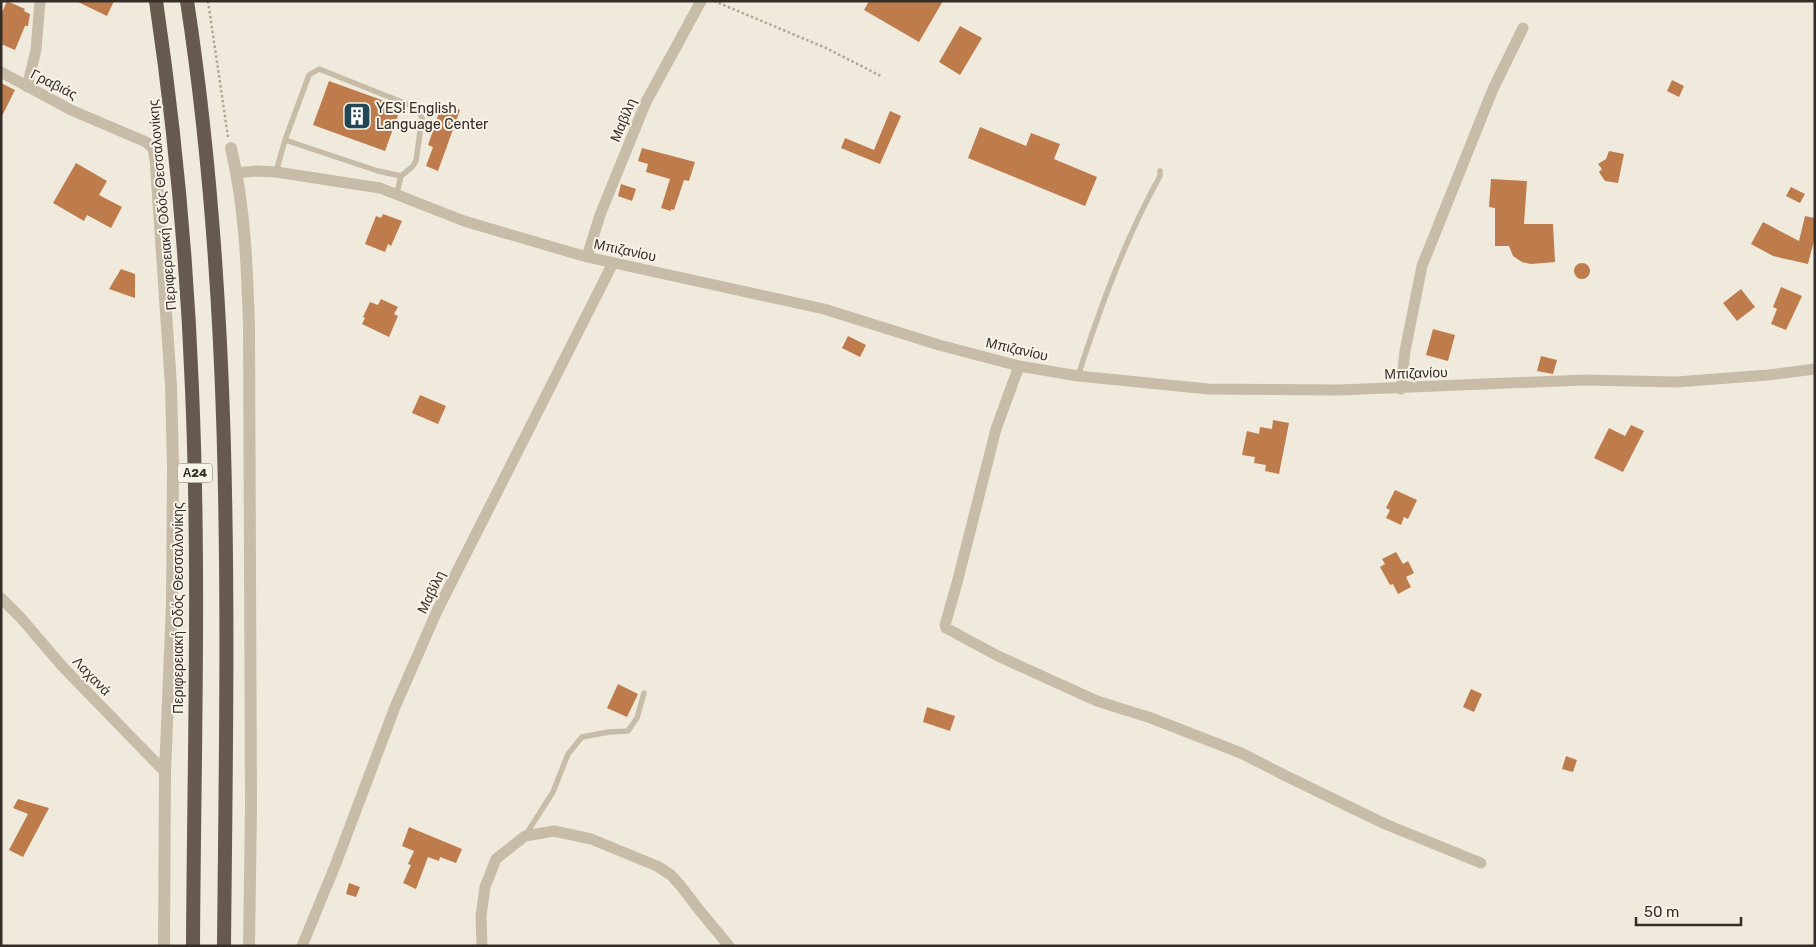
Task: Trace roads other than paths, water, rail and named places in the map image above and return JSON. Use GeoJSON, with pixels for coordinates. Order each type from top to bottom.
{"type":"FeatureCollection","features":[{"type":"Feature","properties":{"kind":"highway","name":"Περιφερειακή Οδός Θεσσαλονίκης"},"geometry":{"type":"LineString","coordinates":[[156,1],[177,165],[193,402],[195,556],[193,946]]}},
{"type":"Feature","properties":{"kind":"highway","name":"Α24"},"geometry":{"type":"LineString","coordinates":[[188,1],[204,127],[219,312],[223,390],[226,525],[224,946]]}},
{"type":"Feature","properties":{"kind":"street"},"geometry":{"type":"LineString","coordinates":[[27,87],[36,50],[40,1]]}},
{"type":"Feature","properties":{"kind":"street","name":"Μαβίλη"},"geometry":{"type":"LineString","coordinates":[[587,257],[600,215],[646,102],[702,1]]}},
{"type":"Feature","properties":{"kind":"street"},"geometry":{"type":"LineString","coordinates":[[1401,388],[1405,351],[1422,266],[1493,89],[1523,28]]}},
{"type":"Feature","properties":{"kind":"street","name":"Γραβιάς"},"geometry":{"type":"LineString","coordinates":[[1,72],[27,87],[95,120],[148,143],[154,151],[156,166]]}},
{"type":"Feature","properties":{"kind":"street"},"geometry":{"type":"LineString","coordinates":[[231,148],[237,173],[246,246],[249,326],[249,946]]}},
{"type":"Feature","properties":{"kind":"street"},"geometry":{"type":"LineString","coordinates":[[156,166],[171,386],[173,466],[172,605],[165,772],[164,946]]}},
{"type":"Feature","properties":{"kind":"street","name":"Μπιζανίου"},"geometry":{"type":"LineString","coordinates":[[237,173],[256,171],[276,172],[360,183],[397,193],[464,221],[587,257],[824,309],[939,345],[1018,366],[1078,376],[1208,389],[1339,390],[1584,380],[1676,382],[1768,375],[1815,369]]}},
{"type":"Feature","properties":{"kind":"street","name":"Μαβίλη"},"geometry":{"type":"LineString","coordinates":[[302,946],[335,866],[395,706],[438,611],[613,263]]}},
{"type":"Feature","properties":{"kind":"street"},"geometry":{"type":"LineString","coordinates":[[1018,366],[996,429],[945,625],[946,628],[998,656],[1097,701],[1151,718],[1241,752],[1385,824],[1481,863]]}},
{"type":"Feature","properties":{"kind":"street","name":"Λαχανά"},"geometry":{"type":"LineString","coordinates":[[1,598],[21,618],[67,672],[165,772]]}},
{"type":"Feature","properties":{"kind":"street"},"geometry":{"type":"LineString","coordinates":[[482,946],[481,916],[485,887],[496,859],[525,836],[554,831],[591,839],[657,866],[671,875],[729,946]]}},
{"type":"Feature","properties":{"kind":"lane"},"geometry":{"type":"LineString","coordinates":[[276,172],[285,140],[309,75],[319,69],[418,110],[422,118],[416,161],[401,176],[397,193]]}},
{"type":"Feature","properties":{"kind":"lane"},"geometry":{"type":"LineString","coordinates":[[285,140],[378,171],[401,176]]}},
{"type":"Feature","properties":{"kind":"lane"},"geometry":{"type":"LineString","coordinates":[[1078,376],[1122,257],[1142,208],[1160,176],[1160,170]]}},
{"type":"Feature","properties":{"kind":"lane"},"geometry":{"type":"LineString","coordinates":[[525,836],[553,792],[568,754],[582,737],[608,732],[628,731],[637,718],[644,694]]}},
{"type":"Feature","properties":{"kind":"place","name":"YES! English Language Center"},"geometry":{"type":"Point","coordinates":[357,116]}}]}
